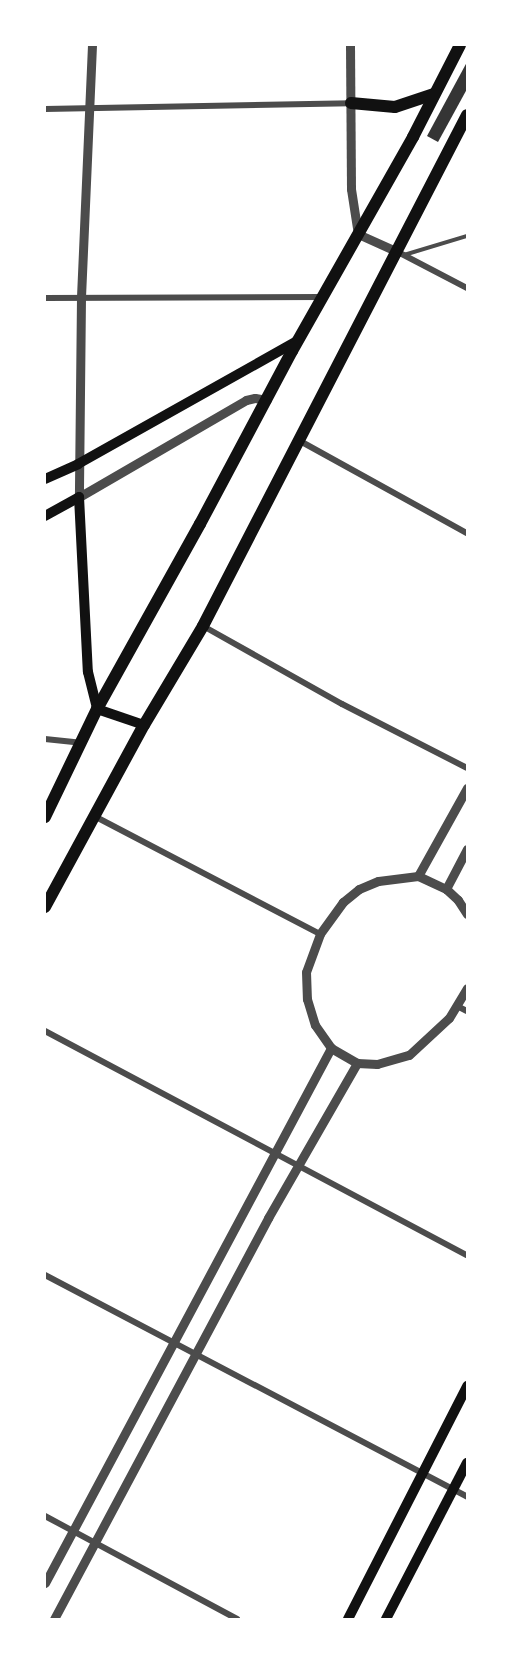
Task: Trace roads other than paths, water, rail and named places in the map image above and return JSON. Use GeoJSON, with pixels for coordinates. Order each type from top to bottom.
{"type":"FeatureCollection","features":[{"type":"Feature","properties":{"kind":"main road"},"geometry":{"type":"LineString","coordinates":[[45,817],[97,709],[322,297],[413,137],[460,45]]}},
{"type":"Feature","properties":{"kind":"main road"},"geometry":{"type":"LineString","coordinates":[[351,103],[395,107],[434,94]]}},
{"type":"Feature","properties":{"kind":"main road"},"geometry":{"type":"LineString","coordinates":[[45,907],[144,725],[203,626],[300,441],[340,358],[401,253],[467,115]]}},
{"type":"Feature","properties":{"kind":"main road"},"geometry":{"type":"LineString","coordinates":[[45,479],[78,464],[299,339]]}},
{"type":"Feature","properties":{"kind":"main road"},"geometry":{"type":"LineString","coordinates":[[45,516],[79,497],[87,672],[97,709]]}},
{"type":"Feature","properties":{"kind":"main road"},"geometry":{"type":"LineString","coordinates":[[97,709],[144,725]]}},
{"type":"Feature","properties":{"kind":"main road"},"geometry":{"type":"LineString","coordinates":[[348,1619],[467,1386]]}},
{"type":"Feature","properties":{"kind":"main road"},"geometry":{"type":"LineString","coordinates":[[386,1619],[467,1463]]}},
{"type":"Feature","properties":{"kind":"street"},"geometry":{"type":"LineString","coordinates":[[92,45],[81,297],[79,497],[246,400],[255,398],[267,400]]}},
{"type":"Feature","properties":{"kind":"street"},"geometry":{"type":"LineString","coordinates":[[350,45],[351,189],[357,234],[401,253],[467,288]]}},
{"type":"Feature","properties":{"kind":"street"},"geometry":{"type":"LineString","coordinates":[[45,109],[351,103]]}},
{"type":"Feature","properties":{"kind":"street"},"geometry":{"type":"LineString","coordinates":[[45,298],[322,297]]}},
{"type":"Feature","properties":{"kind":"street"},"geometry":{"type":"LineString","coordinates":[[300,441],[467,533]]}},
{"type":"Feature","properties":{"kind":"street"},"geometry":{"type":"LineString","coordinates":[[203,626],[342,704],[467,768]]}},
{"type":"Feature","properties":{"kind":"street"},"geometry":{"type":"LineString","coordinates":[[45,740],[82,743]]}},
{"type":"Feature","properties":{"kind":"street"},"geometry":{"type":"LineString","coordinates":[[418,876],[467,788]]}},
{"type":"Feature","properties":{"kind":"street"},"geometry":{"type":"LineString","coordinates":[[96,817],[320,934]]}},
{"type":"Feature","properties":{"kind":"street"},"geometry":{"type":"LineString","coordinates":[[446,889],[467,849]]}},
{"type":"Feature","properties":{"kind":"street"},"geometry":{"type":"LineString","coordinates":[[467,914],[459,900],[446,889],[418,876],[378,881],[359,889],[343,902],[320,934],[306,972],[307,999],[315,1025],[331,1048],[357,1064],[377,1064],[409,1055],[449,1018],[467,988]]}},
{"type":"Feature","properties":{"kind":"street"},"geometry":{"type":"LineString","coordinates":[[457,1006],[467,1011]]}},
{"type":"Feature","properties":{"kind":"street"},"geometry":{"type":"LineString","coordinates":[[45,1031],[467,1255]]}},
{"type":"Feature","properties":{"kind":"street"},"geometry":{"type":"LineString","coordinates":[[45,1583],[331,1048]]}},
{"type":"Feature","properties":{"kind":"street"},"geometry":{"type":"LineString","coordinates":[[54,1619],[298,1165],[357,1064]]}},
{"type":"Feature","properties":{"kind":"street"},"geometry":{"type":"LineString","coordinates":[[45,1275],[467,1497]]}},
{"type":"Feature","properties":{"kind":"street"},"geometry":{"type":"LineString","coordinates":[[45,1516],[237,1619]]}},
{"type":"Feature","properties":{"kind":"lane"},"geometry":{"type":"LineString","coordinates":[[401,253],[467,236]]}}]}
